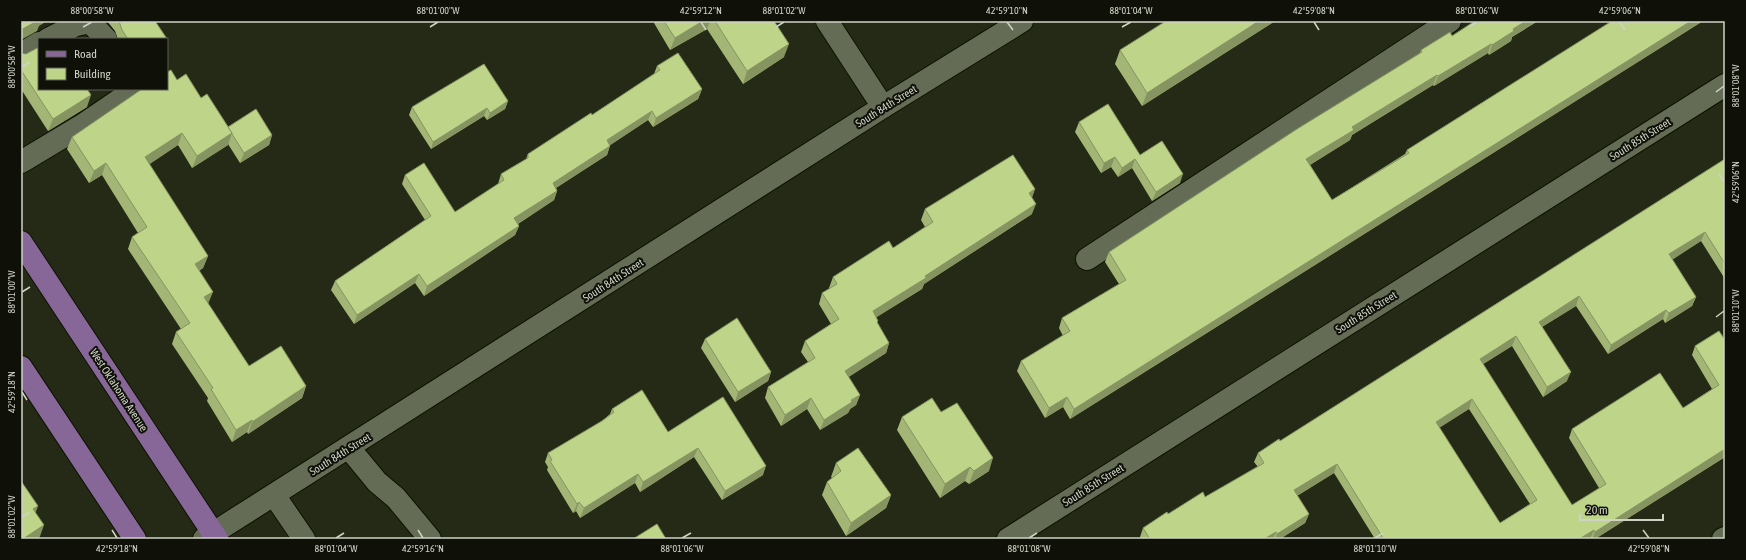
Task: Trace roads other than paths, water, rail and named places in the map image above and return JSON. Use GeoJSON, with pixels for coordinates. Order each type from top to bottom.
{"type":"FeatureCollection","features":[{"type":"Feature","properties":{"kind":"main road","name":"West Oklahoma Avenue"},"geometry":{"type":"LineString","coordinates":[[21,242],[212,537]]}},
{"type":"Feature","properties":{"kind":"main road"},"geometry":{"type":"LineString","coordinates":[[21,367],[135,539]]}},
{"type":"Feature","properties":{"kind":"street"},"geometry":{"type":"LineString","coordinates":[[827,21],[883,107]]}},
{"type":"Feature","properties":{"kind":"street","name":"South 84th Street"},"geometry":{"type":"LineString","coordinates":[[212,537],[274,495],[883,107],[1022,21]]}},
{"type":"Feature","properties":{"kind":"street"},"geometry":{"type":"LineString","coordinates":[[1087,259],[1450,21]]}},
{"type":"Feature","properties":{"kind":"street"},"geometry":{"type":"LineString","coordinates":[[50,38],[76,25],[90,22],[105,38]]}},
{"type":"Feature","properties":{"kind":"street"},"geometry":{"type":"LineString","coordinates":[[21,54],[38,44]]}},
{"type":"Feature","properties":{"kind":"street","name":"South 85th Street"},"geometry":{"type":"LineString","coordinates":[[1008,539],[1725,85]]}},
{"type":"Feature","properties":{"kind":"street"},"geometry":{"type":"LineString","coordinates":[[21,162],[81,126],[132,90]]}},
{"type":"Feature","properties":{"kind":"street"},"geometry":{"type":"LineString","coordinates":[[349,448],[377,482],[396,498],[430,539]]}},
{"type":"Feature","properties":{"kind":"street"},"geometry":{"type":"LineString","coordinates":[[274,495],[304,539]]}}]}
